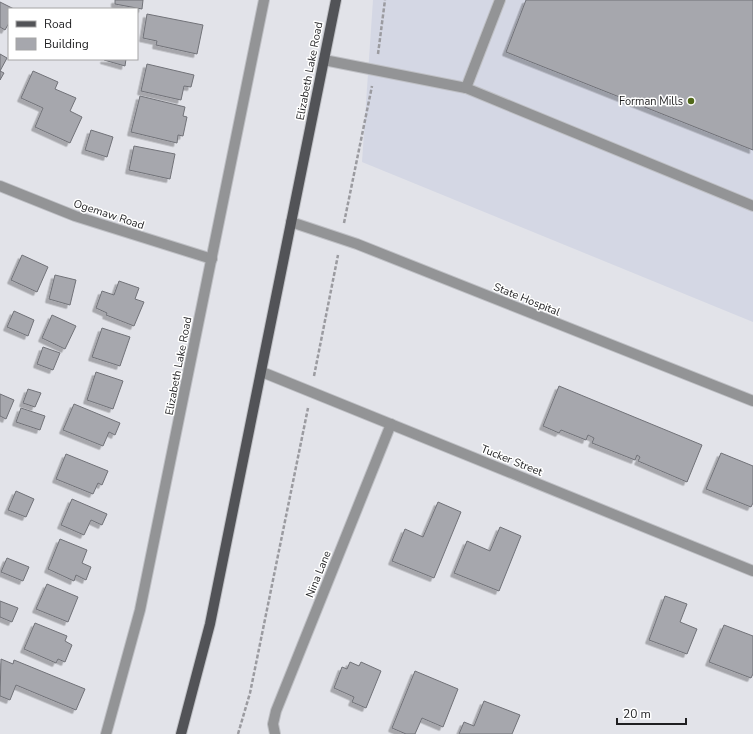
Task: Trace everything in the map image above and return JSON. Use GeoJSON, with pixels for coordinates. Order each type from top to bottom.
{"type":"FeatureCollection","features":[{"type":"Feature","properties":{"kind":"main road","name":"Elizabeth Lake Road"},"geometry":{"type":"LineString","coordinates":[[181,734],[210,624],[336,0]]}},
{"type":"Feature","properties":{"kind":"street","name":"Elizabeth Lake Road"},"geometry":{"type":"LineString","coordinates":[[106,734],[140,610],[264,0]]}},
{"type":"Feature","properties":{"kind":"street"},"geometry":{"type":"LineString","coordinates":[[466,88],[500,0]]}},
{"type":"Feature","properties":{"kind":"street"},"geometry":{"type":"LineString","coordinates":[[324,60],[466,88],[753,206]]}},
{"type":"Feature","properties":{"kind":"street","name":"Ogemaw Road"},"geometry":{"type":"LineString","coordinates":[[0,186],[75,216],[212,259]]}},
{"type":"Feature","properties":{"kind":"street","name":"State Hospital"},"geometry":{"type":"LineString","coordinates":[[291,222],[341,239],[753,401]]}},
{"type":"Feature","properties":{"kind":"street","name":"Tucker Street"},"geometry":{"type":"LineString","coordinates":[[262,372],[753,571]]}},
{"type":"Feature","properties":{"kind":"street","name":"Nina Lane"},"geometry":{"type":"LineString","coordinates":[[276,734],[273,724],[276,711],[391,424]]}},
{"type":"Feature","properties":{"kind":"path"},"geometry":{"type":"LineString","coordinates":[[238,734],[250,693],[382,38],[385,0]]}},
{"type":"Feature","properties":{"kind":"shaded area"},"geometry":{"type":"Polygon","coordinates":[[[373,0],[753,0],[753,322],[362,162],[373,0]]]}},
{"type":"Feature","properties":{"kind":"building"},"geometry":{"type":"Polygon","coordinates":[[[115,0],[143,0],[142,9],[115,4],[115,0]]]}},
{"type":"Feature","properties":{"kind":"building","name":"Forman Mills"},"geometry":{"type":"Polygon","coordinates":[[[526,0],[753,0],[753,150],[506,52],[526,0]]]}},
{"type":"Feature","properties":{"kind":"building"},"geometry":{"type":"Polygon","coordinates":[[[0,2],[12,8],[8,8],[8,25],[5,30],[0,27],[0,2]]]}},
{"type":"Feature","properties":{"kind":"building"},"geometry":{"type":"Polygon","coordinates":[[[147,14],[203,25],[197,54],[156,45],[157,41],[143,38],[147,14]]]}},
{"type":"Feature","properties":{"kind":"building"},"geometry":{"type":"Polygon","coordinates":[[[0,54],[7,58],[0,71],[0,54]]]}},
{"type":"Feature","properties":{"kind":"building"},"geometry":{"type":"Polygon","coordinates":[[[104,60],[126,60],[125,66],[104,60]]]}},
{"type":"Feature","properties":{"kind":"building"},"geometry":{"type":"Polygon","coordinates":[[[147,64],[194,75],[191,87],[184,86],[181,100],[141,91],[147,64]]]}},
{"type":"Feature","properties":{"kind":"building"},"geometry":{"type":"Polygon","coordinates":[[[0,71],[4,73],[0,80],[0,71]]]}},
{"type":"Feature","properties":{"kind":"building"},"geometry":{"type":"Polygon","coordinates":[[[33,71],[58,82],[55,89],[76,98],[70,111],[82,117],[70,143],[35,127],[43,108],[21,98],[33,71]]]}},
{"type":"Feature","properties":{"kind":"building"},"geometry":{"type":"Polygon","coordinates":[[[140,96],[185,107],[183,116],[187,117],[183,136],[178,135],[177,143],[131,132],[140,96]]]}},
{"type":"Feature","properties":{"kind":"building"},"geometry":{"type":"Polygon","coordinates":[[[91,130],[113,137],[107,157],[85,150],[91,130]]]}},
{"type":"Feature","properties":{"kind":"building"},"geometry":{"type":"Polygon","coordinates":[[[134,146],[175,154],[170,179],[129,170],[134,146]]]}},
{"type":"Feature","properties":{"kind":"building"},"geometry":{"type":"Polygon","coordinates":[[[22,255],[48,267],[37,292],[11,280],[22,255]]]}},
{"type":"Feature","properties":{"kind":"building"},"geometry":{"type":"Polygon","coordinates":[[[55,275],[76,280],[70,305],[49,299],[55,275]]]}},
{"type":"Feature","properties":{"kind":"building"},"geometry":{"type":"Polygon","coordinates":[[[119,281],[139,288],[135,299],[144,302],[134,326],[106,315],[107,313],[96,308],[102,291],[114,295],[119,281]]]}},
{"type":"Feature","properties":{"kind":"building"},"geometry":{"type":"Polygon","coordinates":[[[14,311],[34,320],[28,336],[7,327],[14,311]]]}},
{"type":"Feature","properties":{"kind":"building"},"geometry":{"type":"Polygon","coordinates":[[[52,315],[76,326],[65,349],[42,338],[52,315]]]}},
{"type":"Feature","properties":{"kind":"building"},"geometry":{"type":"Polygon","coordinates":[[[102,328],[130,337],[120,366],[92,357],[102,328]]]}},
{"type":"Feature","properties":{"kind":"building"},"geometry":{"type":"Polygon","coordinates":[[[43,347],[60,353],[53,370],[37,364],[43,347]]]}},
{"type":"Feature","properties":{"kind":"building"},"geometry":{"type":"Polygon","coordinates":[[[96,372],[123,381],[113,409],[87,400],[96,372]]]}},
{"type":"Feature","properties":{"kind":"building"},"geometry":{"type":"Polygon","coordinates":[[[559,386],[702,445],[687,482],[638,461],[640,457],[637,455],[635,460],[592,443],[594,438],[588,435],[586,440],[561,430],[559,433],[543,426],[559,386]]]}},
{"type":"Feature","properties":{"kind":"building"},"geometry":{"type":"Polygon","coordinates":[[[28,389],[41,393],[35,407],[23,403],[28,389]]]}},
{"type":"Feature","properties":{"kind":"building"},"geometry":{"type":"Polygon","coordinates":[[[0,394],[14,400],[6,419],[0,416],[0,394]]]}},
{"type":"Feature","properties":{"kind":"building"},"geometry":{"type":"Polygon","coordinates":[[[74,404],[120,423],[115,435],[109,432],[103,446],[63,430],[74,404]]]}},
{"type":"Feature","properties":{"kind":"building"},"geometry":{"type":"Polygon","coordinates":[[[21,408],[45,416],[40,430],[16,422],[21,408]]]}},
{"type":"Feature","properties":{"kind":"building"},"geometry":{"type":"Polygon","coordinates":[[[721,453],[753,466],[753,503],[751,507],[706,489],[721,453]]]}},
{"type":"Feature","properties":{"kind":"building"},"geometry":{"type":"Polygon","coordinates":[[[66,454],[108,471],[102,485],[98,483],[93,494],[56,479],[66,454]]]}},
{"type":"Feature","properties":{"kind":"building"},"geometry":{"type":"Polygon","coordinates":[[[16,491],[34,499],[26,517],[8,510],[16,491]]]}},
{"type":"Feature","properties":{"kind":"building"},"geometry":{"type":"Polygon","coordinates":[[[72,499],[107,514],[102,525],[91,520],[84,535],[61,525],[72,499]]]}},
{"type":"Feature","properties":{"kind":"building"},"geometry":{"type":"Polygon","coordinates":[[[438,502],[461,512],[434,578],[392,561],[405,529],[423,537],[438,502]]]}},
{"type":"Feature","properties":{"kind":"building"},"geometry":{"type":"Polygon","coordinates":[[[500,527],[521,536],[499,591],[454,573],[467,541],[490,551],[500,527]]]}},
{"type":"Feature","properties":{"kind":"building"},"geometry":{"type":"Polygon","coordinates":[[[60,539],[87,550],[82,563],[91,567],[86,580],[76,575],[74,581],[48,569],[60,539]]]}},
{"type":"Feature","properties":{"kind":"building"},"geometry":{"type":"Polygon","coordinates":[[[7,558],[29,567],[23,581],[1,572],[7,558]]]}},
{"type":"Feature","properties":{"kind":"building"},"geometry":{"type":"Polygon","coordinates":[[[47,584],[78,597],[68,622],[36,609],[47,584]]]}},
{"type":"Feature","properties":{"kind":"building"},"geometry":{"type":"Polygon","coordinates":[[[665,596],[687,604],[680,622],[697,629],[687,654],[649,640],[665,596]]]}},
{"type":"Feature","properties":{"kind":"building"},"geometry":{"type":"Polygon","coordinates":[[[0,601],[18,608],[12,622],[0,617],[0,601]]]}},
{"type":"Feature","properties":{"kind":"building"},"geometry":{"type":"Polygon","coordinates":[[[35,623],[67,636],[65,641],[72,645],[65,662],[58,659],[56,663],[24,649],[35,623]]]}},
{"type":"Feature","properties":{"kind":"building"},"geometry":{"type":"Polygon","coordinates":[[[724,625],[753,636],[753,674],[751,678],[709,662],[724,625]]]}},
{"type":"Feature","properties":{"kind":"building"},"geometry":{"type":"Polygon","coordinates":[[[1,659],[13,664],[14,660],[85,689],[76,710],[16,685],[10,700],[0,696],[1,659]]]}},
{"type":"Feature","properties":{"kind":"building"},"geometry":{"type":"Polygon","coordinates":[[[350,662],[359,666],[361,662],[381,671],[366,708],[352,702],[354,697],[334,688],[342,667],[347,669],[350,662]]]}},
{"type":"Feature","properties":{"kind":"building"},"geometry":{"type":"Polygon","coordinates":[[[415,671],[458,689],[443,727],[422,718],[415,734],[406,734],[392,728],[415,671]]]}},
{"type":"Feature","properties":{"kind":"building"},"geometry":{"type":"Polygon","coordinates":[[[484,701],[520,715],[512,734],[459,734],[464,722],[474,726],[484,701]]]}},
{"type":"Feature","properties":{"kind":"place","name":"Forman Mills"},"geometry":{"type":"Point","coordinates":[691,101]}}]}
